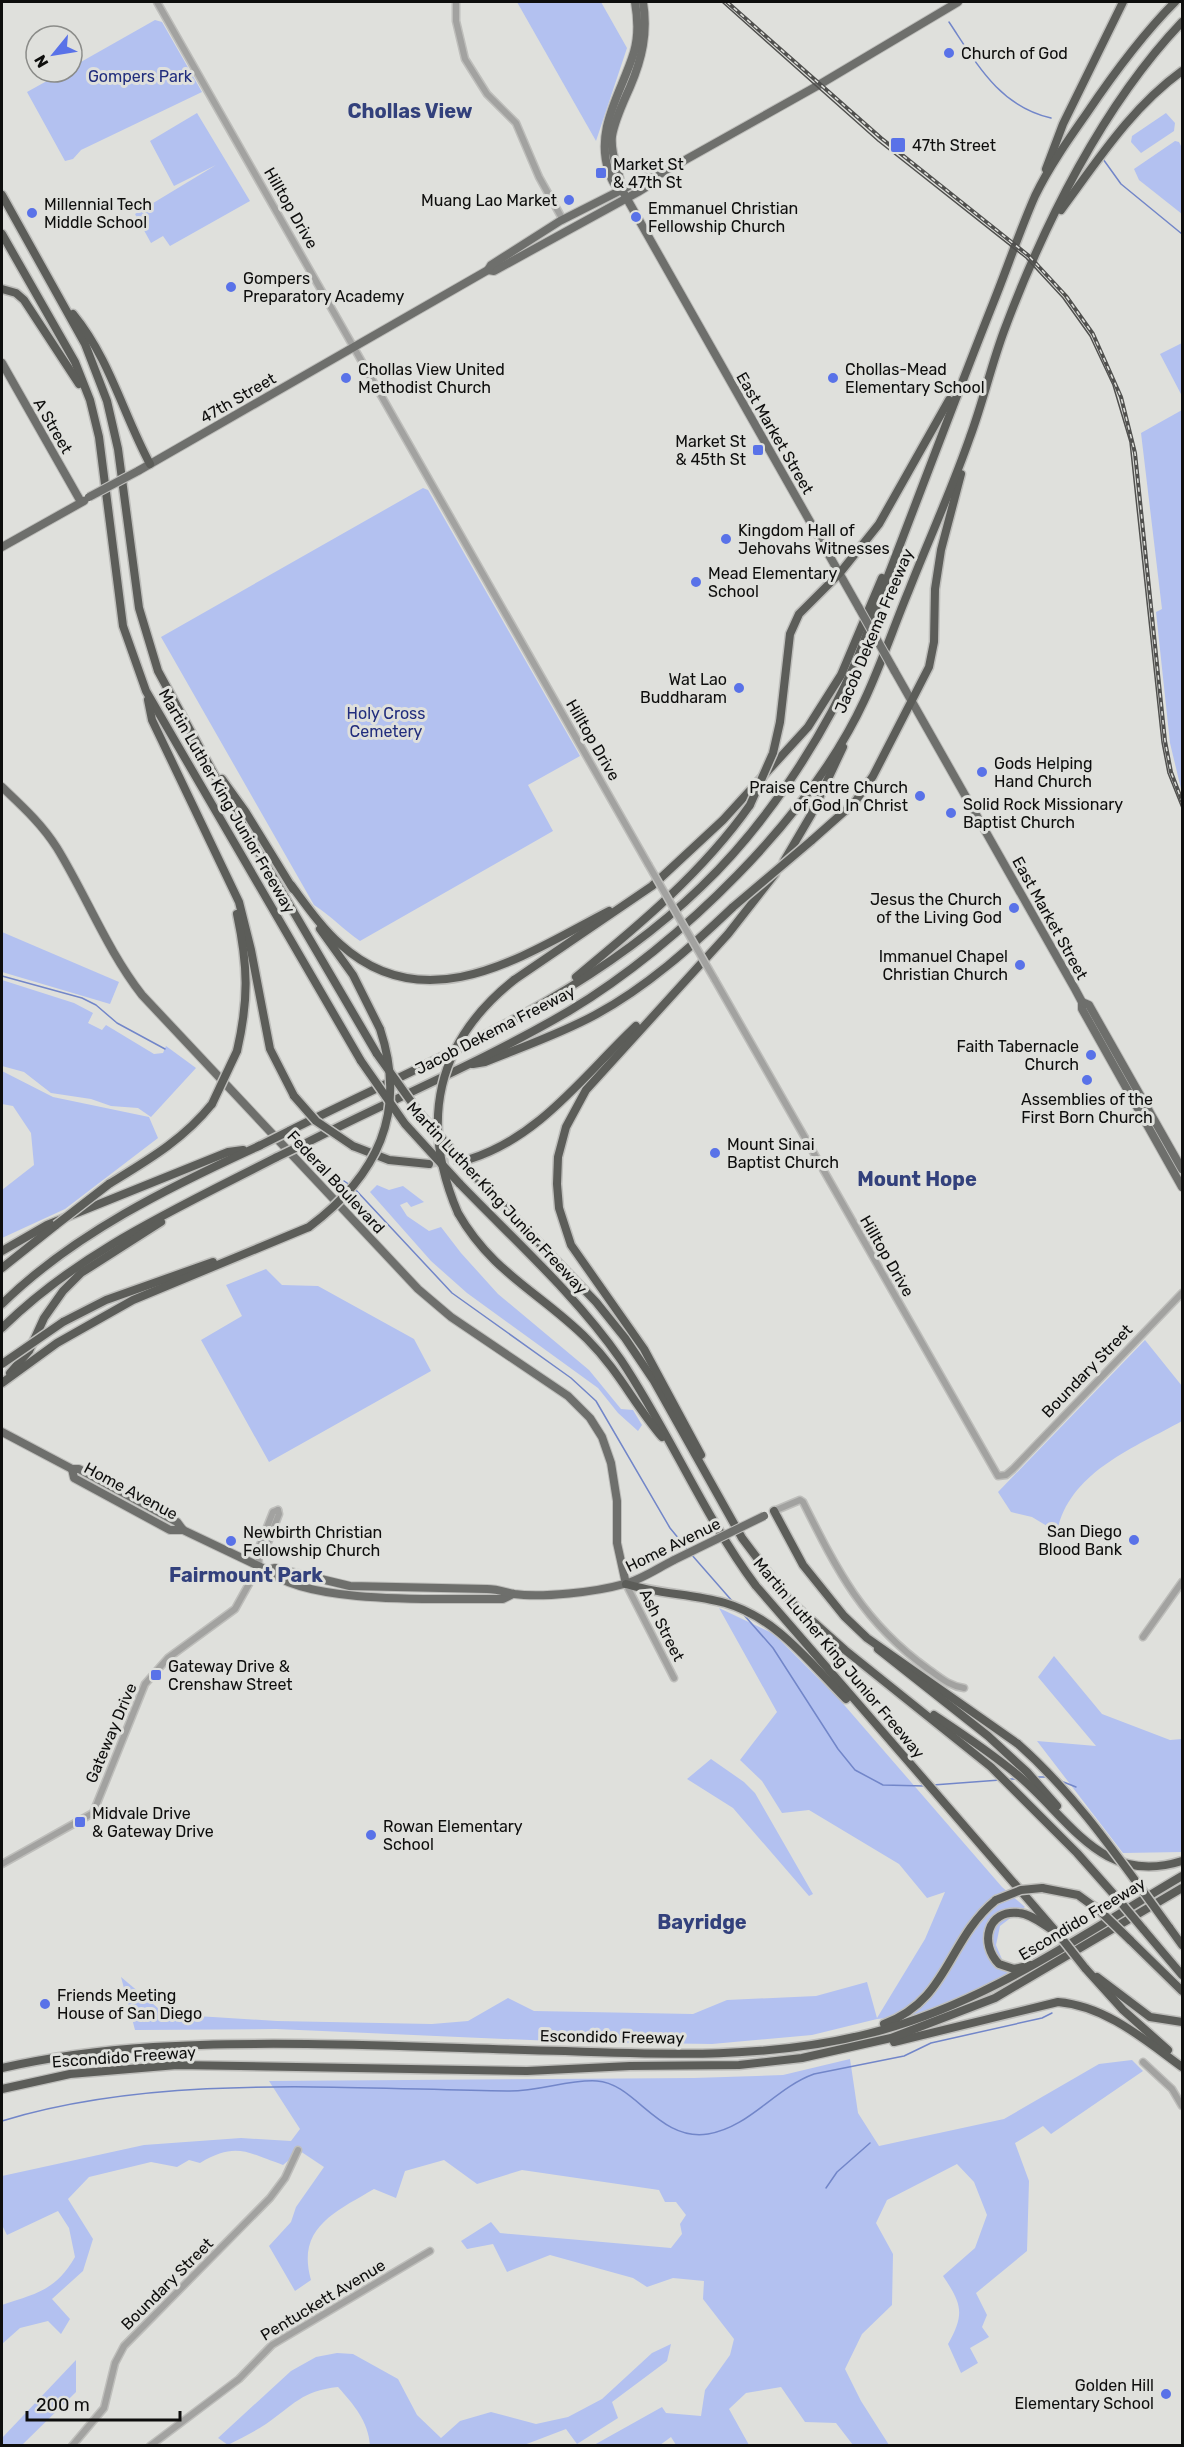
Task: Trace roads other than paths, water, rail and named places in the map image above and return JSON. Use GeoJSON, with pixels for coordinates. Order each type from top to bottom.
{"type":"FeatureCollection","features":[{"type":"Feature","properties":{"kind":"highway"},"geometry":{"type":"LineString","coordinates":[[1036,194],[1063,124],[1123,2]]}},
{"type":"Feature","properties":{"kind":"highway","name":"Jacob Dekema Freeway"},"geometry":{"type":"LineString","coordinates":[[2,1304],[57,1258],[99,1230],[168,1191],[546,1002],[639,941],[702,887],[745,840],[790,778],[833,708],[856,661],[912,517],[945,423],[1036,194],[1064,145],[1112,75],[1142,36],[1175,2]]}},
{"type":"Feature","properties":{"kind":"highway","name":"Jacob Dekema Freeway"},"geometry":{"type":"LineString","coordinates":[[2,1328],[67,1272],[126,1234],[464,1066],[585,1000],[651,954],[711,901],[793,814],[864,702],[971,436],[1004,331],[1044,233],[1124,94],[1149,59],[1182,22]]}},
{"type":"Feature","properties":{"kind":"highway"},"geometry":{"type":"LineString","coordinates":[[1044,233],[1125,123],[1161,86],[1182,71]]}},
{"type":"Feature","properties":{"kind":"highway"},"geometry":{"type":"LineString","coordinates":[[2,185],[26,239]]}},
{"type":"Feature","properties":{"kind":"highway","name":"Martin Luther King Junior Freeway"},"geometry":{"type":"LineString","coordinates":[[2,195],[85,344],[114,424],[139,608],[146,638],[168,690],[228,800],[377,1054],[420,1114],[471,1172],[596,1302],[626,1338],[654,1381],[758,1562],[804,1616],[994,1770],[1013,1788],[1117,1898],[1182,1975]]}},
{"type":"Feature","properties":{"kind":"highway","name":"Martin Luther King Junior Freeway"},"geometry":{"type":"LineString","coordinates":[[2,234],[75,362],[90,399],[99,437],[123,626],[146,691],[361,1061],[405,1124],[596,1328],[635,1383],[750,1578],[1086,1969],[1123,2010],[1182,2062]]}},
{"type":"Feature","properties":{"kind":"highway"},"geometry":{"type":"LineString","coordinates":[[2,289],[16,293],[24,300],[90,399]]}},
{"type":"Feature","properties":{"kind":"highway"},"geometry":{"type":"LineString","coordinates":[[60,298],[85,329],[103,358],[150,464]]}},
{"type":"Feature","properties":{"kind":"highway"},"geometry":{"type":"LineString","coordinates":[[546,1002],[633,930],[706,858],[750,805],[773,753],[780,722],[790,634],[799,614],[839,574],[879,524],[971,358]]}},
{"type":"Feature","properties":{"kind":"highway"},"geometry":{"type":"LineString","coordinates":[[464,1066],[485,1062],[577,1024],[609,1008],[665,968],[855,802],[873,776],[913,703],[929,667],[934,642],[935,589],[941,550],[971,436]]}},
{"type":"Feature","properties":{"kind":"highway"},"geometry":{"type":"LineString","coordinates":[[672,1449],[650,1423],[610,1363],[565,1319],[497,1265],[483,1251],[458,1213],[446,1180],[439,1148],[438,1119],[443,1078],[464,1032],[488,1004],[514,980],[652,886],[723,820],[808,727],[841,675],[879,584],[912,517]]}},
{"type":"Feature","properties":{"kind":"highway"},"geometry":{"type":"LineString","coordinates":[[146,691],[152,720],[228,876],[245,922],[270,1049],[294,1096],[316,1121],[353,1146],[389,1160],[429,1164]]}},
{"type":"Feature","properties":{"kind":"highway"},"geometry":{"type":"LineString","coordinates":[[728,1513],[692,1436],[650,1358],[574,1250],[562,1221],[557,1185],[564,1134],[580,1099],[601,1072],[741,919],[790,853],[864,702]]}},
{"type":"Feature","properties":{"kind":"highway"},"geometry":{"type":"LineString","coordinates":[[2,1382],[57,1344],[133,1300],[309,1227],[351,1191],[365,1172],[379,1144],[387,1117],[390,1088],[387,1051],[380,1029],[353,975],[291,885],[246,811],[207,759]]}},
{"type":"Feature","properties":{"kind":"highway"},"geometry":{"type":"LineString","coordinates":[[2,1268],[109,1184],[167,1149],[194,1127],[212,1104],[237,1052],[247,995],[247,959],[228,876]]}},
{"type":"Feature","properties":{"kind":"highway"},"geometry":{"type":"LineString","coordinates":[[291,885],[327,930],[354,955],[397,974],[430,980],[467,978],[490,971],[629,903]]}},
{"type":"Feature","properties":{"kind":"highway"},"geometry":{"type":"LineString","coordinates":[[470,1159],[508,1143],[533,1127],[688,976]]}},
{"type":"Feature","properties":{"kind":"highway"},"geometry":{"type":"LineString","coordinates":[[2,1251],[30,1232],[98,1203],[228,1152],[257,1147]]}},
{"type":"Feature","properties":{"kind":"highway"},"geometry":{"type":"LineString","coordinates":[[2,1382],[28,1351],[44,1318],[63,1291],[81,1273],[212,1191]]}},
{"type":"Feature","properties":{"kind":"highway"},"geometry":{"type":"LineString","coordinates":[[2,1364],[63,1322],[106,1300],[138,1287],[277,1242]]}},
{"type":"Feature","properties":{"kind":"highway"},"geometry":{"type":"LineString","coordinates":[[2,1274],[24,1251]]}},
{"type":"Feature","properties":{"kind":"highway"},"geometry":{"type":"LineString","coordinates":[[774,1511],[802,1565],[844,1616],[885,1657],[988,1736],[1041,1787],[1070,1827]]}},
{"type":"Feature","properties":{"kind":"highway"},"geometry":{"type":"LineString","coordinates":[[626,1584],[721,1602],[752,1613],[769,1624],[897,1751]]}},
{"type":"Feature","properties":{"kind":"highway"},"geometry":{"type":"LineString","coordinates":[[867,1638],[1018,1744],[1052,1775],[1088,1816],[1182,1946]]}},
{"type":"Feature","properties":{"kind":"highway"},"geometry":{"type":"LineString","coordinates":[[892,1687],[1008,1768],[1103,1856],[1148,1868],[1182,1861]]}},
{"type":"Feature","properties":{"kind":"highway","name":"Escondido Freeway"},"geometry":{"type":"LineString","coordinates":[[2,2068],[75,2053],[208,2043],[720,2054],[830,2042],[909,2022],[952,2006],[1022,1974],[1182,1876]]}},
{"type":"Feature","properties":{"kind":"highway"},"geometry":{"type":"LineString","coordinates":[[830,2042],[903,2017],[926,1999],[940,1979],[970,1925],[996,1900],[1021,1890],[1042,1888],[1078,1896],[1100,1911],[1182,1990]]}},
{"type":"Feature","properties":{"kind":"highway","name":"Escondido Freeway"},"geometry":{"type":"LineString","coordinates":[[2,2089],[48,2078],[177,2066],[527,2072],[630,2066],[739,2066],[834,2053],[937,2022],[995,1998],[1182,1888]]}},
{"type":"Feature","properties":{"kind":"highway"},"geometry":{"type":"LineString","coordinates":[[1053,1955],[1023,1968],[1006,1968],[989,1952],[986,1935],[995,1920],[1001,1916],[1016,1913],[1023,1913],[1057,1933]]}},
{"type":"Feature","properties":{"kind":"highway"},"geometry":{"type":"LineString","coordinates":[[1086,1969],[1150,2017],[1181,2022]]}},
{"type":"Feature","properties":{"kind":"highway"},"geometry":{"type":"LineString","coordinates":[[834,2053],[890,2043],[1058,2002],[1075,2003],[1101,2012],[1182,2067]]}},
{"type":"Feature","properties":{"kind":"highway"},"geometry":{"type":"LineString","coordinates":[[2,2095],[96,2072]]}},
{"type":"Feature","properties":{"kind":"main road","name":"East Market Street"},"geometry":{"type":"LineString","coordinates":[[639,2],[645,14],[642,53],[614,126],[612,138],[613,158],[622,190],[1082,1002],[1082,1009],[1182,1187]]}},
{"type":"Feature","properties":{"kind":"main road","name":"East Market Street"},"geometry":{"type":"LineString","coordinates":[[622,190],[616,187],[611,180],[604,141],[607,122],[634,52],[638,33],[639,2]]}},
{"type":"Feature","properties":{"kind":"main road","name":"47th Street"},"geometry":{"type":"LineString","coordinates":[[2,547],[488,270],[490,265],[563,220],[647,177],[653,178],[817,86],[958,2]]}},
{"type":"Feature","properties":{"kind":"main road","name":"47th Street"},"geometry":{"type":"LineString","coordinates":[[488,270],[494,272],[651,184],[653,178]]}},
{"type":"Feature","properties":{"kind":"main road","name":"A Street"},"geometry":{"type":"LineString","coordinates":[[2,363],[81,502]]}},
{"type":"Feature","properties":{"kind":"main road","name":"Federal Boulevard"},"geometry":{"type":"LineString","coordinates":[[2,787],[32,815],[54,843],[120,968],[142,995],[418,1289],[451,1317],[568,1396],[590,1418],[602,1437],[611,1462],[617,1501],[617,1544],[626,1584]]}},
{"type":"Feature","properties":{"kind":"main road","name":"East Market Street"},"geometry":{"type":"LineString","coordinates":[[1082,1002],[1089,1005],[1182,1169]]}},
{"type":"Feature","properties":{"kind":"main road","name":"Home Avenue"},"geometry":{"type":"LineString","coordinates":[[2,1432],[72,1469],[79,1469],[177,1522],[183,1530],[263,1568],[278,1579],[350,1596],[503,1599],[513,1594],[586,1592],[626,1584],[774,1511]]}},
{"type":"Feature","properties":{"kind":"street","name":"Hilltop Drive"},"geometry":{"type":"LineString","coordinates":[[158,2],[995,1473],[1002,1477],[1013,1469]]}},
{"type":"Feature","properties":{"kind":"street"},"geometry":{"type":"LineString","coordinates":[[456,2],[456,21],[465,59],[487,94],[516,123],[539,177],[563,220]]}},
{"type":"Feature","properties":{"kind":"street","name":"Boundary Street"},"geometry":{"type":"LineString","coordinates":[[1013,1469],[1182,1293]]}},
{"type":"Feature","properties":{"kind":"street","name":"Home Avenue"},"geometry":{"type":"LineString","coordinates":[[774,1511],[793,1502],[803,1502],[838,1572],[864,1610],[883,1631],[919,1662],[951,1685],[964,1688]]}},
{"type":"Feature","properties":{"kind":"street"},"geometry":{"type":"LineString","coordinates":[[260,1556],[264,1553],[279,1514],[278,1510],[273,1512],[258,1550],[263,1568]]}},
{"type":"Feature","properties":{"kind":"street","name":"Gateway Drive"},"geometry":{"type":"LineString","coordinates":[[2,1864],[93,1813],[146,1684],[168,1658],[235,1609],[263,1568]]}},
{"type":"Feature","properties":{"kind":"street"},"geometry":{"type":"LineString","coordinates":[[1143,1637],[1182,1582]]}},
{"type":"Feature","properties":{"kind":"street","name":"Ash Street"},"geometry":{"type":"LineString","coordinates":[[626,1584],[674,1678]]}},
{"type":"Feature","properties":{"kind":"street"},"geometry":{"type":"LineString","coordinates":[[1143,2062],[1173,2091],[1182,2106]]}},
{"type":"Feature","properties":{"kind":"street","name":"Boundary Street"},"geometry":{"type":"LineString","coordinates":[[72,2445],[104,2408],[115,2363],[124,2346],[270,2198],[285,2178],[298,2150]]}},
{"type":"Feature","properties":{"kind":"street","name":"Pentuckett Avenue"},"geometry":{"type":"LineString","coordinates":[[150,2445],[239,2379],[272,2345],[430,2251]]}},
{"type":"Feature","properties":{"kind":"waterway"},"geometry":{"type":"LineString","coordinates":[[949,22],[980,68],[1003,93],[1017,104],[1051,118]]}},
{"type":"Feature","properties":{"kind":"waterway"},"geometry":{"type":"LineString","coordinates":[[1103,159],[1121,184],[1182,234]]}},
{"type":"Feature","properties":{"kind":"waterway"},"geometry":{"type":"LineString","coordinates":[[2,976],[82,998],[96,1005],[117,1023],[165,1049]]}},
{"type":"Feature","properties":{"kind":"waterway"},"geometry":{"type":"LineString","coordinates":[[344,1181],[350,1185]]}},
{"type":"Feature","properties":{"kind":"waterway"},"geometry":{"type":"LineString","coordinates":[[354,1188],[452,1293],[571,1378],[596,1401],[670,1528],[688,1550]]}},
{"type":"Feature","properties":{"kind":"waterway"},"geometry":{"type":"LineString","coordinates":[[691,1554],[733,1602]]}},
{"type":"Feature","properties":{"kind":"waterway"},"geometry":{"type":"LineString","coordinates":[[744,1615],[773,1648],[838,1749],[855,1770],[883,1785],[925,1786]]}},
{"type":"Feature","properties":{"kind":"waterway"},"geometry":{"type":"LineString","coordinates":[[1037,1777],[1048,1777]]}},
{"type":"Feature","properties":{"kind":"waterway"},"geometry":{"type":"LineString","coordinates":[[1007,1779],[1018,1779]]}},
{"type":"Feature","properties":{"kind":"waterway"},"geometry":{"type":"LineString","coordinates":[[933,1785],[1000,1780]]}},
{"type":"Feature","properties":{"kind":"waterway"},"geometry":{"type":"LineString","coordinates":[[1061,1781],[1076,1787]]}},
{"type":"Feature","properties":{"kind":"waterway"},"geometry":{"type":"LineString","coordinates":[[2,2121],[62,2106],[124,2096],[187,2090],[317,2087],[519,2091],[575,2082],[597,2081],[611,2084],[623,2091],[661,2121],[675,2129],[691,2134],[708,2134],[737,2124],[787,2088],[814,2074],[904,2056],[931,2043],[1042,2018],[1052,2013]]}},
{"type":"Feature","properties":{"kind":"waterway"},"geometry":{"type":"LineString","coordinates":[[826,2188],[837,2172],[870,2143]]}},
{"type":"Feature","properties":{"kind":"tunnel"},"geometry":{"type":"LineString","coordinates":[[429,1164],[467,1159]]}},
{"type":"Feature","properties":{"kind":"tram line"},"geometry":{"type":"LineString","coordinates":[[722,2],[878,141],[1026,258],[1063,298],[1090,336],[1113,385],[1130,442],[1162,742],[1168,773],[1182,808]]}},
{"type":"Feature","properties":{"kind":"railway"},"geometry":{"type":"LineString","coordinates":[[727,2],[881,138],[1029,256],[1066,296],[1093,334],[1121,397],[1135,453],[1165,741],[1171,772],[1182,801]]}},
{"type":"Feature","properties":{"kind":"place","name":"Church of God"},"geometry":{"type":"Point","coordinates":[949,53]}},
{"type":"Feature","properties":{"kind":"place","name":"47th Street"},"geometry":{"type":"Point","coordinates":[898,145]}},
{"type":"Feature","properties":{"kind":"place","name":"Market St & 47th St"},"geometry":{"type":"Point","coordinates":[601,173]}},
{"type":"Feature","properties":{"kind":"place","name":"Muang Lao Market"},"geometry":{"type":"Point","coordinates":[569,200]}},
{"type":"Feature","properties":{"kind":"place","name":"Millennial Tech Middle School"},"geometry":{"type":"Point","coordinates":[32,213]}},
{"type":"Feature","properties":{"kind":"place","name":"Emmanuel Christian Fellowship Church"},"geometry":{"type":"Point","coordinates":[636,217]}},
{"type":"Feature","properties":{"kind":"place","name":"Gompers Preparatory Academy"},"geometry":{"type":"Point","coordinates":[231,287]}},
{"type":"Feature","properties":{"kind":"place","name":"Chollas View United Methodist Church"},"geometry":{"type":"Point","coordinates":[346,378]}},
{"type":"Feature","properties":{"kind":"place","name":"Chollas-Mead Elementary School"},"geometry":{"type":"Point","coordinates":[833,378]}},
{"type":"Feature","properties":{"kind":"place","name":"Market St & 45th St"},"geometry":{"type":"Point","coordinates":[758,450]}},
{"type":"Feature","properties":{"kind":"place","name":"Kingdom Hall of Jehovahs Witnesses"},"geometry":{"type":"Point","coordinates":[726,539]}},
{"type":"Feature","properties":{"kind":"place","name":"Mead Elementary School"},"geometry":{"type":"Point","coordinates":[696,582]}},
{"type":"Feature","properties":{"kind":"place","name":"Wat Lao Buddharam"},"geometry":{"type":"Point","coordinates":[739,688]}},
{"type":"Feature","properties":{"kind":"place","name":"Gods Helping Hand Church"},"geometry":{"type":"Point","coordinates":[982,772]}},
{"type":"Feature","properties":{"kind":"place","name":"Praise Centre Church of God In Christ"},"geometry":{"type":"Point","coordinates":[920,796]}},
{"type":"Feature","properties":{"kind":"place","name":"Solid Rock Missionary Baptist Church"},"geometry":{"type":"Point","coordinates":[951,813]}},
{"type":"Feature","properties":{"kind":"place","name":"Jesus the Church of the Living God"},"geometry":{"type":"Point","coordinates":[1014,908]}},
{"type":"Feature","properties":{"kind":"place","name":"Immanuel Chapel Christian Church"},"geometry":{"type":"Point","coordinates":[1020,965]}},
{"type":"Feature","properties":{"kind":"place","name":"Faith Tabernacle Church"},"geometry":{"type":"Point","coordinates":[1091,1055]}},
{"type":"Feature","properties":{"kind":"place","name":"Assemblies of the First Born Church"},"geometry":{"type":"Point","coordinates":[1087,1080]}},
{"type":"Feature","properties":{"kind":"place","name":"Mount Sinai Baptist Church"},"geometry":{"type":"Point","coordinates":[715,1153]}},
{"type":"Feature","properties":{"kind":"place","name":"San Diego Blood Bank"},"geometry":{"type":"Point","coordinates":[1134,1540]}},
{"type":"Feature","properties":{"kind":"place","name":"Newbirth Christian Fellowship Church"},"geometry":{"type":"Point","coordinates":[231,1541]}},
{"type":"Feature","properties":{"kind":"place","name":"Gateway Drive & Crenshaw Street"},"geometry":{"type":"Point","coordinates":[156,1675]}},
{"type":"Feature","properties":{"kind":"place","name":"Midvale Drive & Gateway Drive"},"geometry":{"type":"Point","coordinates":[80,1822]}},
{"type":"Feature","properties":{"kind":"place","name":"Rowan Elementary School"},"geometry":{"type":"Point","coordinates":[371,1835]}},
{"type":"Feature","properties":{"kind":"place","name":"Friends Meeting House of San Diego"},"geometry":{"type":"Point","coordinates":[45,2004]}},
{"type":"Feature","properties":{"kind":"place","name":"Golden Hill Elementary School"},"geometry":{"type":"Point","coordinates":[1166,2394]}},
{"type":"Feature","properties":{"kind":"district","name":"Chollas View"},"geometry":{"type":"Point","coordinates":[410,111]}},
{"type":"Feature","properties":{"kind":"district","name":"Mount Hope"},"geometry":{"type":"Point","coordinates":[917,1179]}},
{"type":"Feature","properties":{"kind":"district","name":"Fairmount Park"},"geometry":{"type":"Point","coordinates":[246,1575]}},
{"type":"Feature","properties":{"kind":"district","name":"Bayridge"},"geometry":{"type":"Point","coordinates":[702,1922]}},
{"type":"Feature","properties":{"kind":"park label","name":"Gompers Park"},"geometry":{"type":"Point","coordinates":[140,76]}},
{"type":"Feature","properties":{"kind":"park label","name":"Holy Cross Cemetery"},"geometry":{"type":"Point","coordinates":[386,722]}}]}
